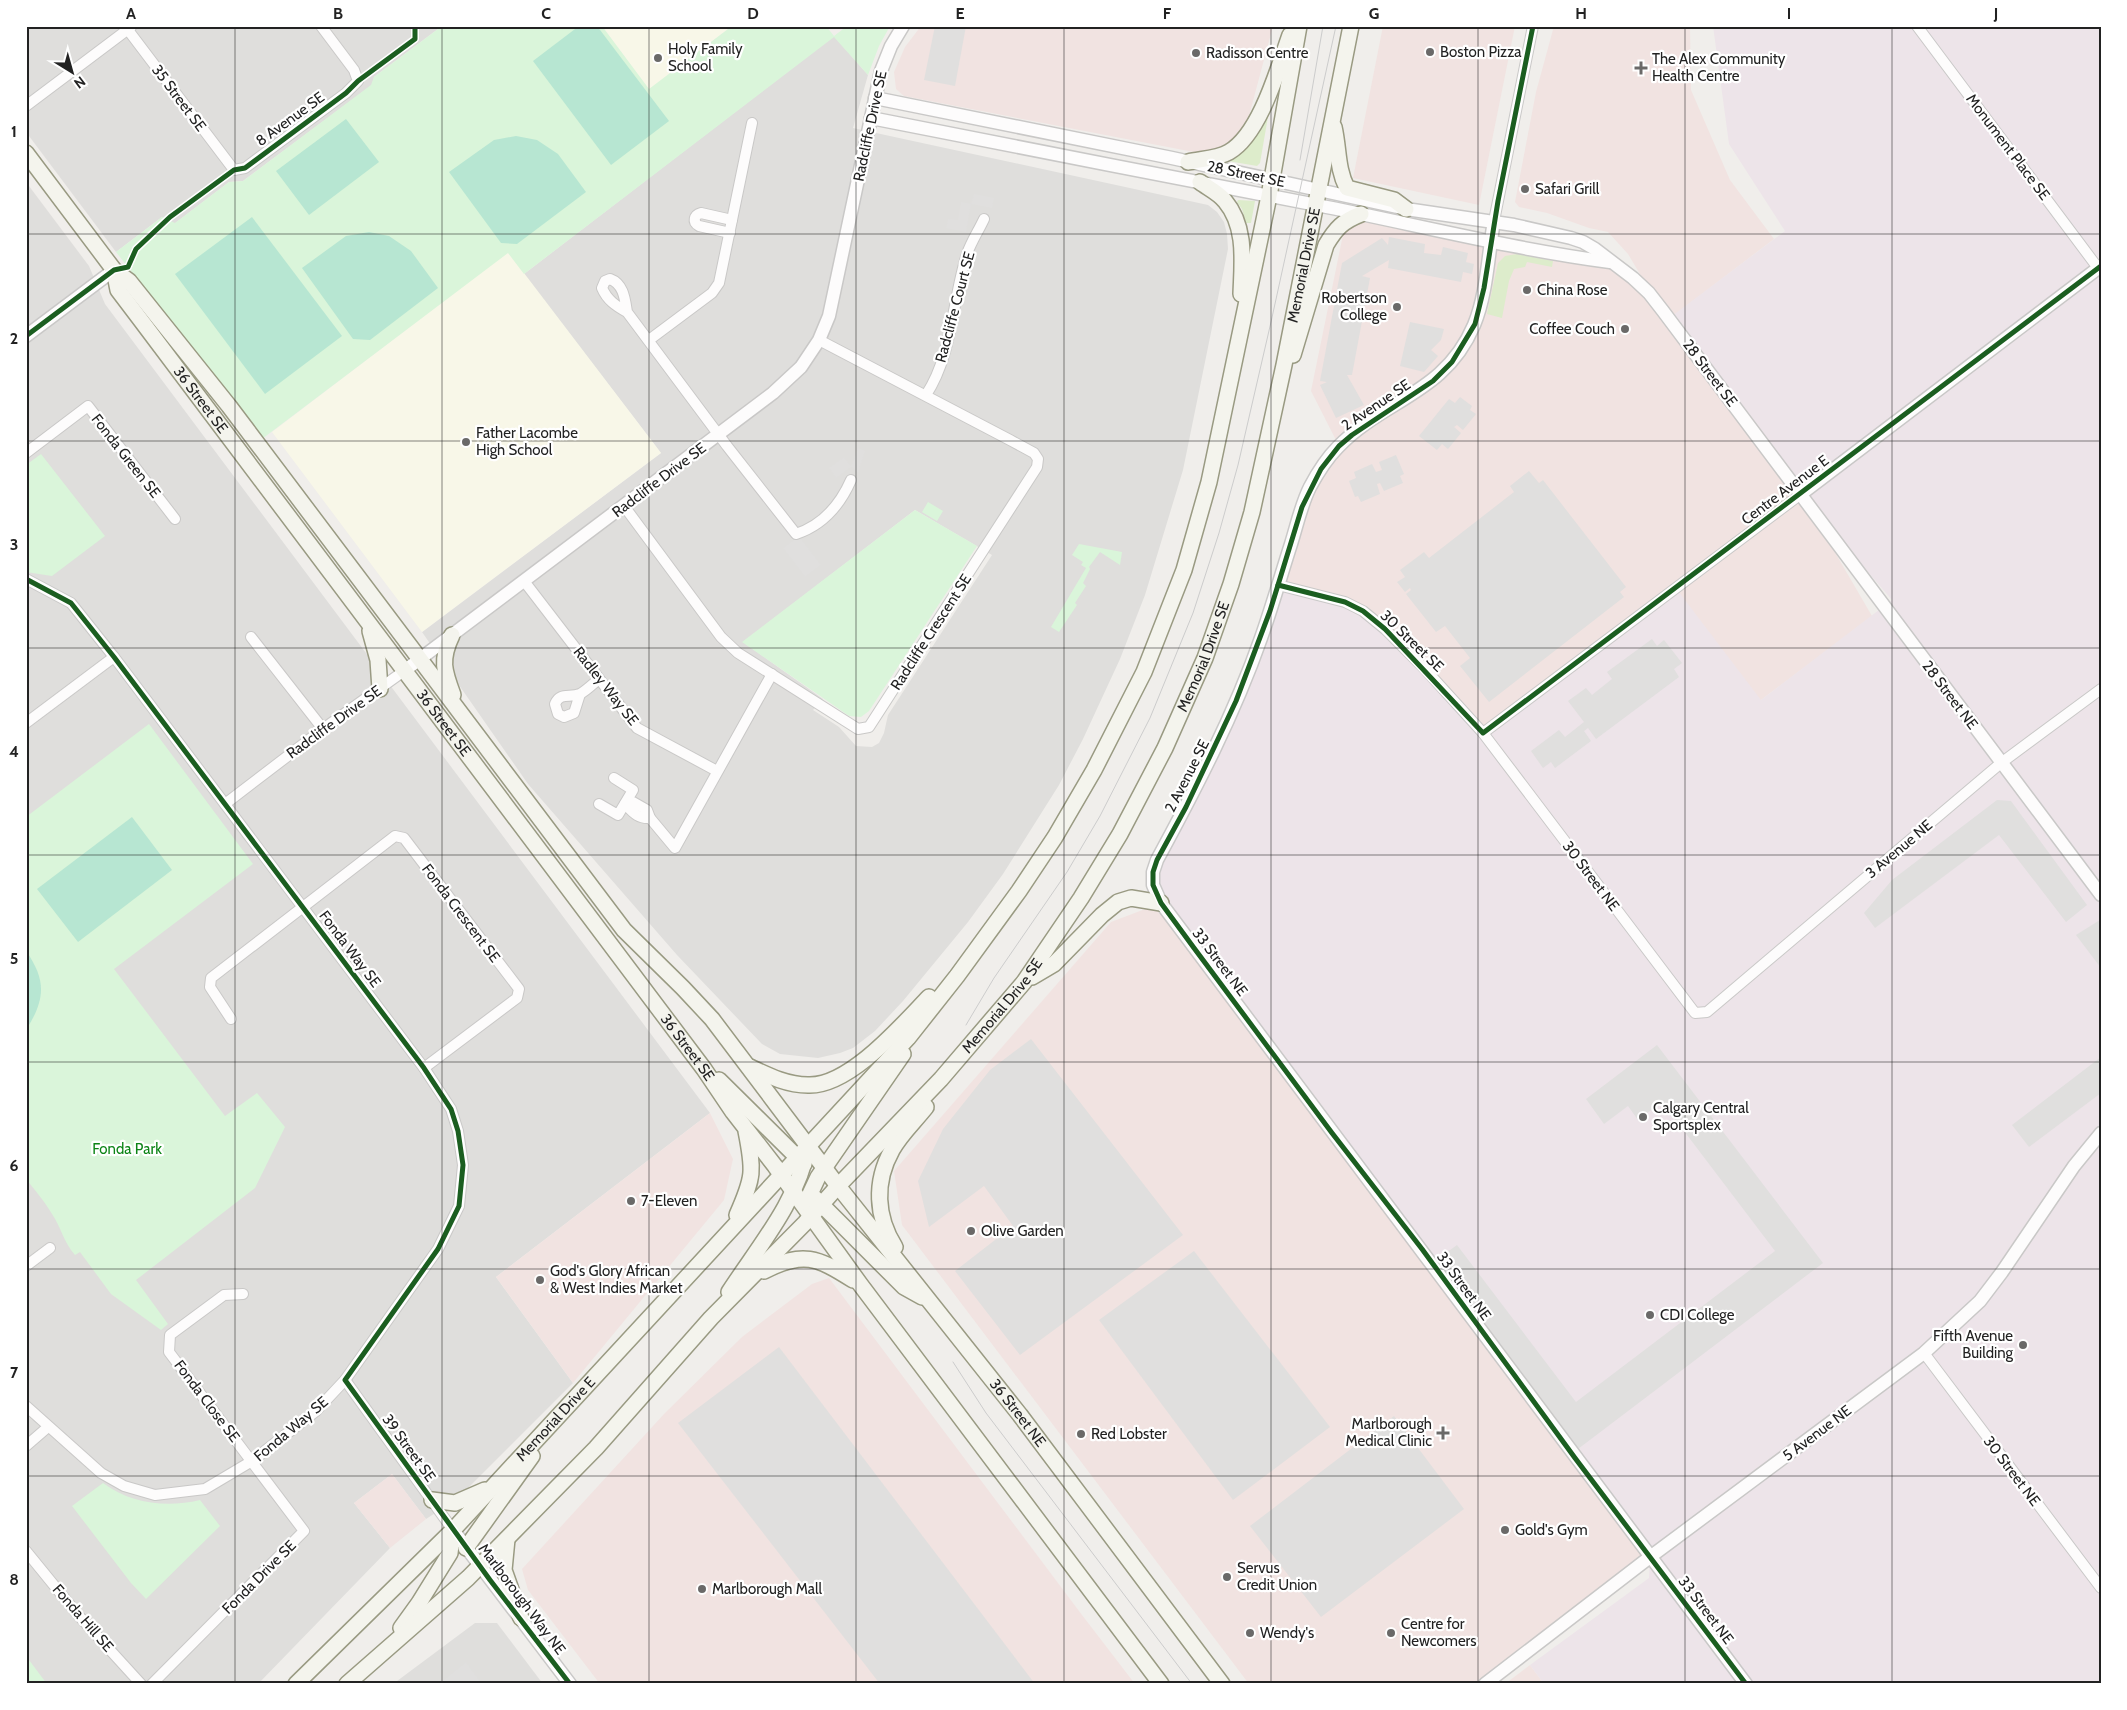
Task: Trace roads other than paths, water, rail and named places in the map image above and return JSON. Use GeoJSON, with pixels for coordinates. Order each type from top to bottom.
{"type":"FeatureCollection","features":[{"type":"Feature","properties":{"kind":"main road"},"geometry":{"type":"LineString","coordinates":[[1188,162],[1221,156],[1236,147],[1250,132],[1260,114],[1293,26]]}},
{"type":"Feature","properties":{"kind":"main road"},"geometry":{"type":"LineString","coordinates":[[821,1172],[808,1146],[908,1038],[957,976],[1019,891],[1055,837],[1094,770],[1144,672],[1184,570],[1204,500],[1269,196],[1299,26]]}},
{"type":"Feature","properties":{"kind":"main road","name":"Memorial Drive SE"},"geometry":{"type":"LineString","coordinates":[[838,1186],[941,1079],[1024,982],[1082,898],[1120,834],[1165,748],[1204,658],[1231,584],[1252,512],[1284,365],[1351,26]]}},
{"type":"Feature","properties":{"kind":"main road"},"geometry":{"type":"LineString","coordinates":[[1332,122],[1337,141],[1341,177],[1347,188],[1394,200],[1406,209]]}},
{"type":"Feature","properties":{"kind":"main road","name":"36 Street SE"},"geometry":{"type":"LineString","coordinates":[[26,153],[114,270],[129,281],[229,406],[624,930],[712,1019],[808,1146]]}},
{"type":"Feature","properties":{"kind":"main road"},"geometry":{"type":"LineString","coordinates":[[1200,182],[1225,200],[1241,233],[1239,336]]}},
{"type":"Feature","properties":{"kind":"main road"},"geometry":{"type":"LineString","coordinates":[[1284,365],[1296,352],[1326,245],[1336,228],[1346,220],[1361,214]]}},
{"type":"Feature","properties":{"kind":"main road","name":"36 Street SE"},"geometry":{"type":"LineString","coordinates":[[114,270],[118,290],[704,1069],[780,1174]]}},
{"type":"Feature","properties":{"kind":"main road"},"geometry":{"type":"LineString","coordinates":[[368,623],[378,660],[380,689]]}},
{"type":"Feature","properties":{"kind":"main road"},"geometry":{"type":"LineString","coordinates":[[452,635],[446,647],[443,664],[458,711]]}},
{"type":"Feature","properties":{"kind":"main road"},"geometry":{"type":"LineString","coordinates":[[1024,982],[1054,964],[1102,915],[1118,902],[1131,898],[1161,903]]}},
{"type":"Feature","properties":{"kind":"main road"},"geometry":{"type":"LineString","coordinates":[[749,1066],[785,1082],[809,1086],[826,1083],[850,1071],[877,1050],[940,986],[957,976]]}},
{"type":"Feature","properties":{"kind":"main road"},"geometry":{"type":"LineString","coordinates":[[811,1217],[810,1194],[821,1172],[902,1056],[908,1038]]}},
{"type":"Feature","properties":{"kind":"main road"},"geometry":{"type":"LineString","coordinates":[[347,1684],[480,1566],[507,1539],[628,1414],[712,1318],[811,1217],[838,1186],[821,1172],[801,1161],[721,1082],[704,1069]]}},
{"type":"Feature","properties":{"kind":"main road"},"geometry":{"type":"LineString","coordinates":[[912,1280],[902,1257],[889,1237],[882,1219],[879,1189],[892,1150],[927,1105],[941,1079]]}},
{"type":"Feature","properties":{"kind":"main road"},"geometry":{"type":"LineString","coordinates":[[733,1225],[748,1190],[753,1169],[745,1128]]}},
{"type":"Feature","properties":{"kind":"main road","name":"Memorial Drive E"},"geometry":{"type":"LineString","coordinates":[[296,1684],[454,1530],[492,1486],[570,1404],[780,1174],[801,1161],[808,1146]]}},
{"type":"Feature","properties":{"kind":"main road"},"geometry":{"type":"LineString","coordinates":[[712,1318],[796,1188],[801,1161]]}},
{"type":"Feature","properties":{"kind":"main road"},"geometry":{"type":"LineString","coordinates":[[780,1174],[796,1188],[810,1194],[822,1204],[904,1287],[928,1300]]}},
{"type":"Feature","properties":{"kind":"main road","name":"36 Street NE"},"geometry":{"type":"LineString","coordinates":[[838,1186],[1020,1415],[1222,1684]]}},
{"type":"Feature","properties":{"kind":"main road"},"geometry":{"type":"LineString","coordinates":[[796,1188],[811,1217],[860,1284],[1161,1684]]}},
{"type":"Feature","properties":{"kind":"main road"},"geometry":{"type":"LineString","coordinates":[[752,1277],[789,1259],[804,1258],[823,1262],[860,1284]]}},
{"type":"Feature","properties":{"kind":"main road"},"geometry":{"type":"LineString","coordinates":[[466,1548],[570,1404]]}},
{"type":"Feature","properties":{"kind":"main road"},"geometry":{"type":"LineString","coordinates":[[432,1500],[455,1503],[492,1486]]}},
{"type":"Feature","properties":{"kind":"main road"},"geometry":{"type":"LineString","coordinates":[[382,1653],[420,1603],[450,1553],[454,1530]]}},
{"type":"Feature","properties":{"kind":"main road"},"geometry":{"type":"LineString","coordinates":[[507,1539],[504,1570],[521,1618]]}},
{"type":"Feature","properties":{"kind":"street","name":"8 Avenue SE"},"geometry":{"type":"LineString","coordinates":[[234,170],[245,168],[346,93],[358,81],[354,70],[321,26]]}},
{"type":"Feature","properties":{"kind":"street","name":"Radcliffe Drive SE"},"geometry":{"type":"LineString","coordinates":[[225,804],[718,435],[773,393],[801,367],[820,340],[829,316],[883,64],[903,26]]}},
{"type":"Feature","properties":{"kind":"street","name":"2 Avenue SE"},"geometry":{"type":"LineString","coordinates":[[1161,903],[1153,885],[1154,866],[1198,783],[1236,701],[1260,640],[1310,487],[1330,455],[1352,435],[1374,418],[1433,381],[1452,362],[1475,324],[1533,26]]}},
{"type":"Feature","properties":{"kind":"street","name":"Monument Place SE"},"geometry":{"type":"LineString","coordinates":[[1917,26],[2100,267]]}},
{"type":"Feature","properties":{"kind":"street"},"geometry":{"type":"LineString","coordinates":[[26,106],[128,27]]}},
{"type":"Feature","properties":{"kind":"street","name":"35 Street SE"},"geometry":{"type":"LineString","coordinates":[[128,27],[234,170]]}},
{"type":"Feature","properties":{"kind":"street","name":"28 Street SE"},"geometry":{"type":"LineString","coordinates":[[875,98],[1272,179],[1316,198],[1361,214],[1491,242],[1569,257],[1610,262]]}},
{"type":"Feature","properties":{"kind":"street","name":"28 Street SE"},"geometry":{"type":"LineString","coordinates":[[871,118],[1269,196],[1316,198],[1494,221],[1583,242],[1633,278],[1648,293],[1800,494]]}},
{"type":"Feature","properties":{"kind":"street"},"geometry":{"type":"LineString","coordinates":[[649,340],[712,293],[719,283],[752,123]]}},
{"type":"Feature","properties":{"kind":"street"},"geometry":{"type":"LineString","coordinates":[[730,233],[698,226],[694,219],[701,213],[732,220]]}},
{"type":"Feature","properties":{"kind":"street","name":"Radcliffe Court SE"},"geometry":{"type":"LineString","coordinates":[[926,395],[945,350],[967,252],[984,219]]}},
{"type":"Feature","properties":{"kind":"street","name":"Centre Avenue E"},"geometry":{"type":"LineString","coordinates":[[1483,733],[2100,267]]}},
{"type":"Feature","properties":{"kind":"street"},"geometry":{"type":"LineString","coordinates":[[26,336],[114,270]]}},
{"type":"Feature","properties":{"kind":"street"},"geometry":{"type":"LineString","coordinates":[[627,312],[718,435],[796,534],[808,530],[835,509],[844,496],[851,480]]}},
{"type":"Feature","properties":{"kind":"street","name":"Radcliffe Crescent SE"},"geometry":{"type":"LineString","coordinates":[[624,506],[721,637],[738,653],[858,729],[869,727],[1037,467],[1038,459],[1034,454],[926,395],[820,340]]}},
{"type":"Feature","properties":{"kind":"street","name":"Fonda Green SE"},"geometry":{"type":"LineString","coordinates":[[26,453],[88,406],[175,519]]}},
{"type":"Feature","properties":{"kind":"street","name":"28 Street NE"},"geometry":{"type":"LineString","coordinates":[[1800,494],[2101,895]]}},
{"type":"Feature","properties":{"kind":"street","name":"Fonda Way SE"},"geometry":{"type":"LineString","coordinates":[[26,579],[71,603],[114,657],[424,1068],[450,1109],[458,1131],[464,1165],[459,1206],[438,1249],[345,1380],[316,1411],[252,1462],[205,1489],[155,1495],[124,1486],[102,1473],[26,1406]]}},
{"type":"Feature","properties":{"kind":"street","name":"Radley Way SE"},"geometry":{"type":"LineString","coordinates":[[524,581],[637,728],[717,771]]}},
{"type":"Feature","properties":{"kind":"street","name":"30 Street SE"},"geometry":{"type":"LineString","coordinates":[[1278,585],[1345,602],[1363,611],[1385,629],[1483,733]]}},
{"type":"Feature","properties":{"kind":"street"},"geometry":{"type":"LineString","coordinates":[[251,637],[323,729]]}},
{"type":"Feature","properties":{"kind":"street"},"geometry":{"type":"LineString","coordinates":[[26,723],[114,657]]}},
{"type":"Feature","properties":{"kind":"street"},"geometry":{"type":"LineString","coordinates":[[626,804],[628,810],[642,818],[650,818],[675,848],[772,674]]}},
{"type":"Feature","properties":{"kind":"street"},"geometry":{"type":"LineString","coordinates":[[580,694],[600,679]]}},
{"type":"Feature","properties":{"kind":"street","name":"3 Avenue NE"},"geometry":{"type":"LineString","coordinates":[[1702,1013],[1707,1012],[2001,763],[2101,689]]}},
{"type":"Feature","properties":{"kind":"street","name":"30 Street NE"},"geometry":{"type":"LineString","coordinates":[[1483,733],[1695,1013],[1702,1013]]}},
{"type":"Feature","properties":{"kind":"street"},"geometry":{"type":"LineString","coordinates":[[599,804],[618,815],[626,804],[633,790],[614,778]]}},
{"type":"Feature","properties":{"kind":"street","name":"Fonda Crescent SE"},"geometry":{"type":"LineString","coordinates":[[302,908],[395,836],[404,838],[468,921],[519,990],[516,998],[424,1068]]}},
{"type":"Feature","properties":{"kind":"street","name":"33 Street NE"},"geometry":{"type":"LineString","coordinates":[[1161,903],[1746,1684]]}},
{"type":"Feature","properties":{"kind":"street"},"geometry":{"type":"LineString","coordinates":[[231,1020],[210,987],[211,978],[302,908]]}},
{"type":"Feature","properties":{"kind":"street","name":"5 Avenue NE"},"geometry":{"type":"LineString","coordinates":[[1485,1684],[1650,1557],[1924,1353],[1980,1301],[2019,1248],[2074,1166],[2101,1133]]}},
{"type":"Feature","properties":{"kind":"street"},"geometry":{"type":"LineString","coordinates":[[26,1266],[50,1248]]}},
{"type":"Feature","properties":{"kind":"street","name":"Fonda Close SE"},"geometry":{"type":"LineString","coordinates":[[243,1294],[224,1295],[170,1334],[169,1352],[252,1462]]}},
{"type":"Feature","properties":{"kind":"street","name":"30 Street NE"},"geometry":{"type":"LineString","coordinates":[[1924,1353],[2101,1588]]}},
{"type":"Feature","properties":{"kind":"street","name":"39 Street SE"},"geometry":{"type":"LineString","coordinates":[[345,1380],[454,1530]]}},
{"type":"Feature","properties":{"kind":"street"},"geometry":{"type":"LineString","coordinates":[[26,1446],[48,1427]]}},
{"type":"Feature","properties":{"kind":"street","name":"Fonda Drive SE"},"geometry":{"type":"LineString","coordinates":[[152,1684],[304,1531],[252,1462]]}},
{"type":"Feature","properties":{"kind":"street","name":"Marlborough Way NE"},"geometry":{"type":"LineString","coordinates":[[454,1530],[570,1684]]}},
{"type":"Feature","properties":{"kind":"street","name":"Fonda Hill SE"},"geometry":{"type":"LineString","coordinates":[[26,1551],[79,1616],[142,1684]]}},
{"type":"Feature","properties":{"kind":"tram line"},"geometry":{"type":"LineString","coordinates":[[1300,160],[1323,26]]}},
{"type":"Feature","properties":{"kind":"tram line"},"geometry":{"type":"LineString","coordinates":[[966,1025],[994,978],[1067,872],[1100,816],[1150,718],[1193,613],[1219,533],[1238,465],[1336,26]]}},
{"type":"Feature","properties":{"kind":"tram line"},"geometry":{"type":"LineString","coordinates":[[953,1362],[986,1413],[1192,1684]]}},
{"type":"Feature","properties":{"kind":"place","name":"Boston Pizza"},"geometry":{"type":"Point","coordinates":[1430,52]}},
{"type":"Feature","properties":{"kind":"place","name":"Radisson Centre"},"geometry":{"type":"Point","coordinates":[1196,53]}},
{"type":"Feature","properties":{"kind":"place","name":"Holy Family School"},"geometry":{"type":"Point","coordinates":[658,58]}},
{"type":"Feature","properties":{"kind":"place","name":"The Alex Community Health Centre"},"geometry":{"type":"Point","coordinates":[1641,68]}},
{"type":"Feature","properties":{"kind":"place","name":"Safari Grill"},"geometry":{"type":"Point","coordinates":[1525,189]}},
{"type":"Feature","properties":{"kind":"place","name":"China Rose"},"geometry":{"type":"Point","coordinates":[1527,290]}},
{"type":"Feature","properties":{"kind":"place","name":"Robertson College"},"geometry":{"type":"Point","coordinates":[1397,307]}},
{"type":"Feature","properties":{"kind":"place","name":"Coffee Couch"},"geometry":{"type":"Point","coordinates":[1625,329]}},
{"type":"Feature","properties":{"kind":"place","name":"Father Lacombe High School"},"geometry":{"type":"Point","coordinates":[466,442]}},
{"type":"Feature","properties":{"kind":"place","name":"Calgary Central Sportsplex"},"geometry":{"type":"Point","coordinates":[1643,1117]}},
{"type":"Feature","properties":{"kind":"place","name":"7-Eleven"},"geometry":{"type":"Point","coordinates":[631,1201]}},
{"type":"Feature","properties":{"kind":"place","name":"Olive Garden"},"geometry":{"type":"Point","coordinates":[971,1231]}},
{"type":"Feature","properties":{"kind":"place","name":"God's Glory African & West Indies Market"},"geometry":{"type":"Point","coordinates":[540,1280]}},
{"type":"Feature","properties":{"kind":"place","name":"CDI College"},"geometry":{"type":"Point","coordinates":[1650,1315]}},
{"type":"Feature","properties":{"kind":"place","name":"Fifth Avenue Building"},"geometry":{"type":"Point","coordinates":[2023,1345]}},
{"type":"Feature","properties":{"kind":"place","name":"Marlborough Medical Clinic"},"geometry":{"type":"Point","coordinates":[1443,1433]}},
{"type":"Feature","properties":{"kind":"place","name":"Red Lobster"},"geometry":{"type":"Point","coordinates":[1081,1434]}},
{"type":"Feature","properties":{"kind":"place","name":"Gold's Gym"},"geometry":{"type":"Point","coordinates":[1505,1530]}},
{"type":"Feature","properties":{"kind":"place","name":"Servus Credit Union"},"geometry":{"type":"Point","coordinates":[1227,1577]}},
{"type":"Feature","properties":{"kind":"place","name":"Marlborough Mall"},"geometry":{"type":"Point","coordinates":[702,1589]}},
{"type":"Feature","properties":{"kind":"place","name":"Wendy's"},"geometry":{"type":"Point","coordinates":[1250,1633]}},
{"type":"Feature","properties":{"kind":"place","name":"Centre for Newcomers"},"geometry":{"type":"Point","coordinates":[1391,1633]}},
{"type":"Feature","properties":{"kind":"park label","name":"Fonda Park"},"geometry":{"type":"Point","coordinates":[127,1149]}}]}
